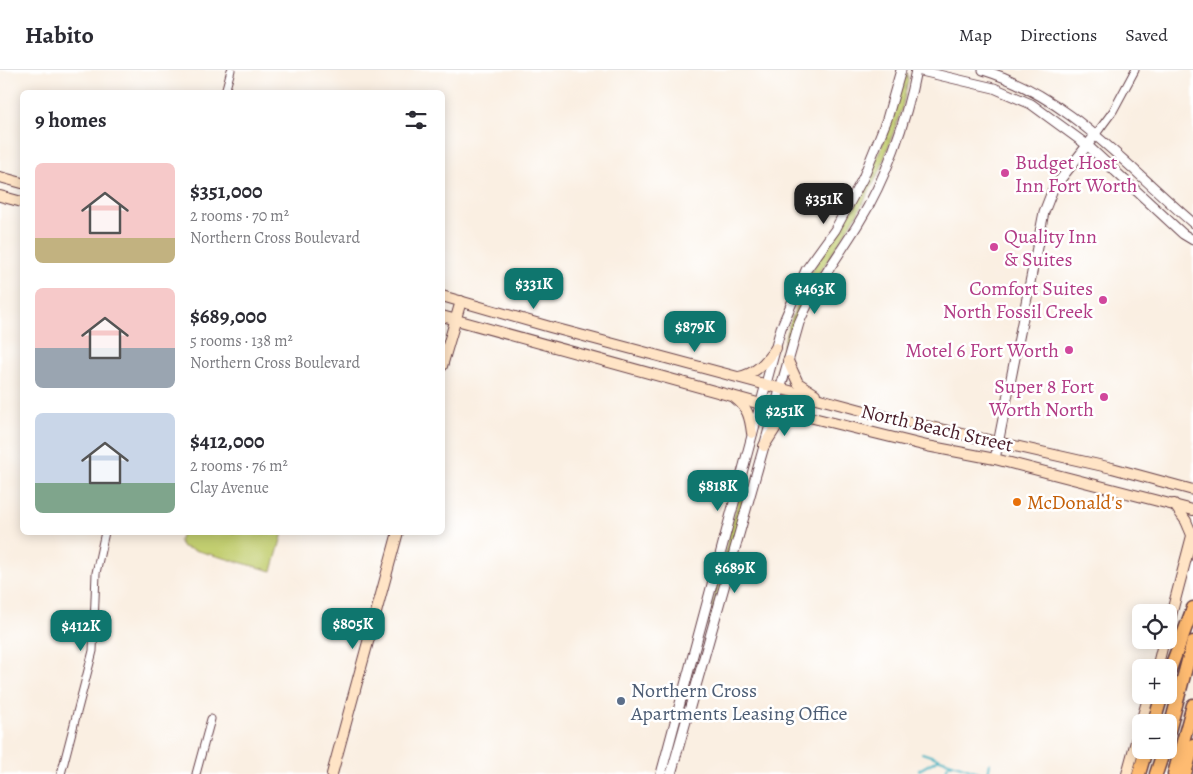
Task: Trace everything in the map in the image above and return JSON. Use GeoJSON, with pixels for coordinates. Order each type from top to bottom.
{"type":"FeatureCollection","features":[{"type":"Feature","properties":{"kind":"highway"},"geometry":{"type":"LineString","coordinates":[[1174,659],[1193,608]]}},
{"type":"Feature","properties":{"kind":"highway"},"geometry":{"type":"LineString","coordinates":[[1174,714],[1193,642]]}},
{"type":"Feature","properties":{"kind":"highway"},"geometry":{"type":"LineString","coordinates":[[1174,774],[1193,704]]}},
{"type":"Feature","properties":{"kind":"highway"},"geometry":{"type":"LineString","coordinates":[[1185,774],[1193,744]]}},
{"type":"Feature","properties":{"kind":"highway"},"geometry":{"type":"LineString","coordinates":[[1139,774],[1143,759]]}},
{"type":"Feature","properties":{"kind":"highway"},"geometry":{"type":"LineString","coordinates":[[1156,774],[1161,759]]}},
{"type":"Feature","properties":{"kind":"highway"},"geometry":{"type":"LineString","coordinates":[[1191,774],[1193,766]]}},
{"type":"Feature","properties":{"kind":"main road"},"geometry":{"type":"LineString","coordinates":[[0,177],[20,182]]}},
{"type":"Feature","properties":{"kind":"main road"},"geometry":{"type":"LineString","coordinates":[[0,196],[20,201]]}},
{"type":"Feature","properties":{"kind":"main road","name":"North Beach Street"},"geometry":{"type":"LineString","coordinates":[[445,297],[736,378],[934,429],[998,442],[1193,490]]}},
{"type":"Feature","properties":{"kind":"main road"},"geometry":{"type":"LineString","coordinates":[[445,356],[461,301]]}},
{"type":"Feature","properties":{"kind":"main road","name":"North Beach Street"},"geometry":{"type":"LineString","coordinates":[[445,317],[797,414],[927,446],[995,459],[1193,510]]}},
{"type":"Feature","properties":{"kind":"main road"},"geometry":{"type":"LineString","coordinates":[[736,378],[749,375],[760,368],[776,348]]}},
{"type":"Feature","properties":{"kind":"main road"},"geometry":{"type":"LineString","coordinates":[[788,361],[798,384],[834,403]]}},
{"type":"Feature","properties":{"kind":"main road"},"geometry":{"type":"LineString","coordinates":[[730,394],[744,405],[752,433]]}},
{"type":"Feature","properties":{"kind":"main road"},"geometry":{"type":"LineString","coordinates":[[764,446],[778,424],[797,414]]}},
{"type":"Feature","properties":{"kind":"main road"},"geometry":{"type":"LineString","coordinates":[[1174,504],[1193,534],[1174,604]]}},
{"type":"Feature","properties":{"kind":"main road"},"geometry":{"type":"LineString","coordinates":[[332,774],[397,535]]}},
{"type":"Feature","properties":{"kind":"main road"},"geometry":{"type":"LineString","coordinates":[[1127,774],[1132,756]]}},
{"type":"Feature","properties":{"kind":"street"},"geometry":{"type":"LineString","coordinates":[[226,90],[231,70]]}},
{"type":"Feature","properties":{"kind":"street"},"geometry":{"type":"LineString","coordinates":[[661,774],[781,328],[800,283],[814,258],[835,230],[866,170],[887,119],[901,70]]}},
{"type":"Feature","properties":{"kind":"street"},"geometry":{"type":"LineString","coordinates":[[671,774],[780,388],[806,305],[858,224],[883,174],[900,129],[916,70],[968,81],[1013,96],[1044,112],[1087,145],[1183,234],[1193,240]]}},
{"type":"Feature","properties":{"kind":"street"},"geometry":{"type":"LineString","coordinates":[[983,70],[1023,85],[1040,94],[1096,134],[1193,223],[1183,234]]}},
{"type":"Feature","properties":{"kind":"street"},"geometry":{"type":"LineString","coordinates":[[995,459],[1044,212],[1053,188],[1113,111],[1135,70]]}},
{"type":"Feature","properties":{"kind":"street"},"geometry":{"type":"LineString","coordinates":[[61,774],[92,651],[96,582],[104,535]]}},
{"type":"Feature","properties":{"kind":"street"},"geometry":{"type":"LineString","coordinates":[[685,689],[695,692]]}},
{"type":"Feature","properties":{"kind":"street"},"geometry":{"type":"LineString","coordinates":[[196,774],[211,720]]}},
{"type":"Feature","properties":{"kind":"green space"},"geometry":{"type":"Polygon","coordinates":[[[907,73],[908,81],[902,108],[880,171],[856,216],[813,283],[801,308],[782,366],[776,376],[787,331],[801,294],[811,272],[850,212],[873,168],[886,135],[904,74],[907,73]]]}},
{"type":"Feature","properties":{"kind":"green space"},"geometry":{"type":"Polygon","coordinates":[[[749,458],[752,460],[744,491],[740,518],[708,627],[716,586],[749,458]]]}},
{"type":"Feature","properties":{"kind":"green space"},"geometry":{"type":"Polygon","coordinates":[[[181,535],[282,535],[272,571],[183,547],[179,541],[181,535]]]}},
{"type":"Feature","properties":{"kind":"waterway"},"geometry":{"type":"LineString","coordinates":[[922,753],[985,774]]}},
{"type":"Feature","properties":{"kind":"waterway"},"geometry":{"type":"LineString","coordinates":[[919,770],[939,759]]}},
{"type":"Feature","properties":{"kind":"waterway"},"geometry":{"type":"LineString","coordinates":[[945,774],[948,765],[953,763]]}},
{"type":"Feature","properties":{"kind":"waterway"},"geometry":{"type":"LineString","coordinates":[[988,774],[990,763]]}},
{"type":"Feature","properties":{"kind":"place","name":"Budget Host Inn Fort Worth"},"geometry":{"type":"Point","coordinates":[1005,173]}},
{"type":"Feature","properties":{"kind":"place","name":"Quality Inn & Suites"},"geometry":{"type":"Point","coordinates":[994,247]}},
{"type":"Feature","properties":{"kind":"place","name":"Comfort Suites North Fossil Creek"},"geometry":{"type":"Point","coordinates":[1103,300]}},
{"type":"Feature","properties":{"kind":"place","name":"Motel 6 Fort Worth"},"geometry":{"type":"Point","coordinates":[1069,350]}},
{"type":"Feature","properties":{"kind":"place","name":"Super 8 Fort Worth North"},"geometry":{"type":"Point","coordinates":[1104,397]}},
{"type":"Feature","properties":{"kind":"place","name":"McDonald's"},"geometry":{"type":"Point","coordinates":[1017,502]}},
{"type":"Feature","properties":{"kind":"place","name":"Northern Cross Apartments Leasing Office"},"geometry":{"type":"Point","coordinates":[621,701]}}]}
